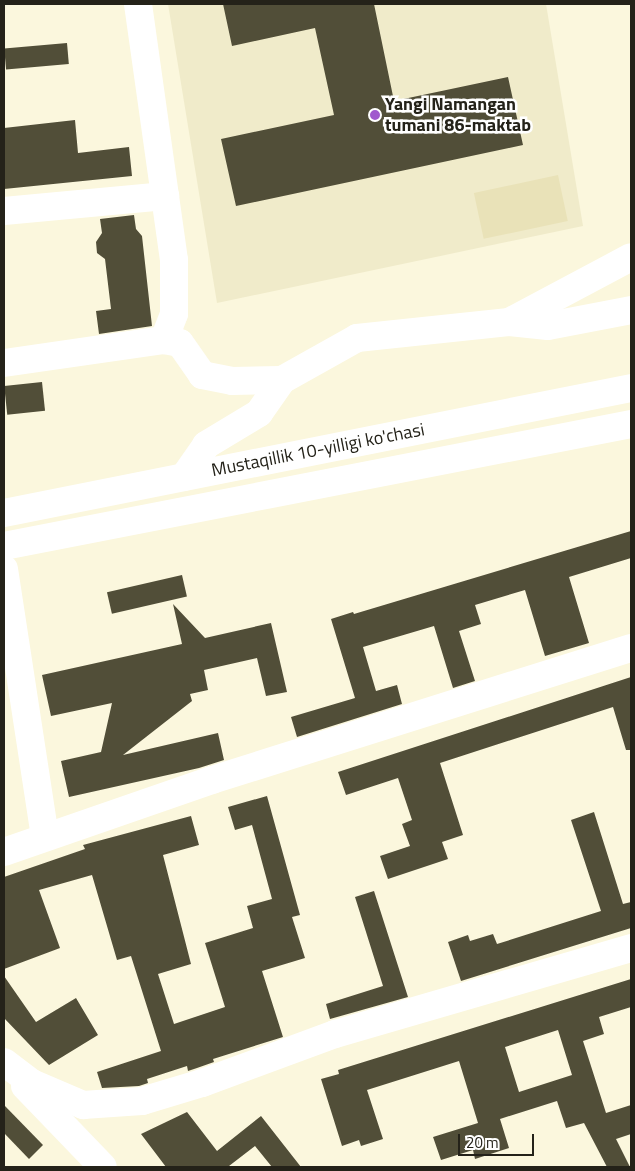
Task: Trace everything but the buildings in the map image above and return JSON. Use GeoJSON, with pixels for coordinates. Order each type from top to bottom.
{"type":"FeatureCollection","features":[{"type":"Feature","properties":{"kind":"street"},"geometry":{"type":"LineString","coordinates":[[138,4],[174,260],[174,314],[164,340]]}},
{"type":"Feature","properties":{"kind":"street"},"geometry":{"type":"LineString","coordinates":[[4,211],[166,196]]}},
{"type":"Feature","properties":{"kind":"street"},"geometry":{"type":"LineString","coordinates":[[508,322],[631,257]]}},
{"type":"Feature","properties":{"kind":"street"},"geometry":{"type":"LineString","coordinates":[[184,477],[206,444],[259,414],[282,380],[357,338],[508,322],[548,326],[631,310]]}},
{"type":"Feature","properties":{"kind":"street"},"geometry":{"type":"LineString","coordinates":[[4,363],[164,340],[180,343],[202,375],[232,381],[282,380]]}},
{"type":"Feature","properties":{"kind":"street","name":"Mustaqillik 10-yilligi ko'chasi"},"geometry":{"type":"LineString","coordinates":[[4,512],[631,388]]}},
{"type":"Feature","properties":{"kind":"street","name":"Mustaqillik 10-yilligi ko'chasi"},"geometry":{"type":"LineString","coordinates":[[4,546],[631,424]]}},
{"type":"Feature","properties":{"kind":"street"},"geometry":{"type":"LineString","coordinates":[[4,569],[45,837]]}},
{"type":"Feature","properties":{"kind":"street"},"geometry":{"type":"LineString","coordinates":[[4,852],[212,780],[631,648]]}},
{"type":"Feature","properties":{"kind":"street"},"geometry":{"type":"LineString","coordinates":[[4,1062],[32,1083],[83,1105],[142,1101],[202,1083],[335,1034],[631,948]]}},
{"type":"Feature","properties":{"kind":"street"},"geometry":{"type":"LineString","coordinates":[[4,1062],[103,1167]]}},
{"type":"Feature","properties":{"kind":"shaded area","name":"Yangi Namangan tumani 86-maktab"},"geometry":{"type":"Polygon","coordinates":[[[168,4],[546,4],[583,226],[217,303],[168,4]]]}},
{"type":"Feature","properties":{"kind":"shaded area"},"geometry":{"type":"Polygon","coordinates":[[[558,175],[568,221],[484,239],[474,193],[558,175]]]}},
{"type":"Feature","properties":{"kind":"place","name":"Yangi Namangan tumani 86-maktab"},"geometry":{"type":"Point","coordinates":[375,115]}}]}
